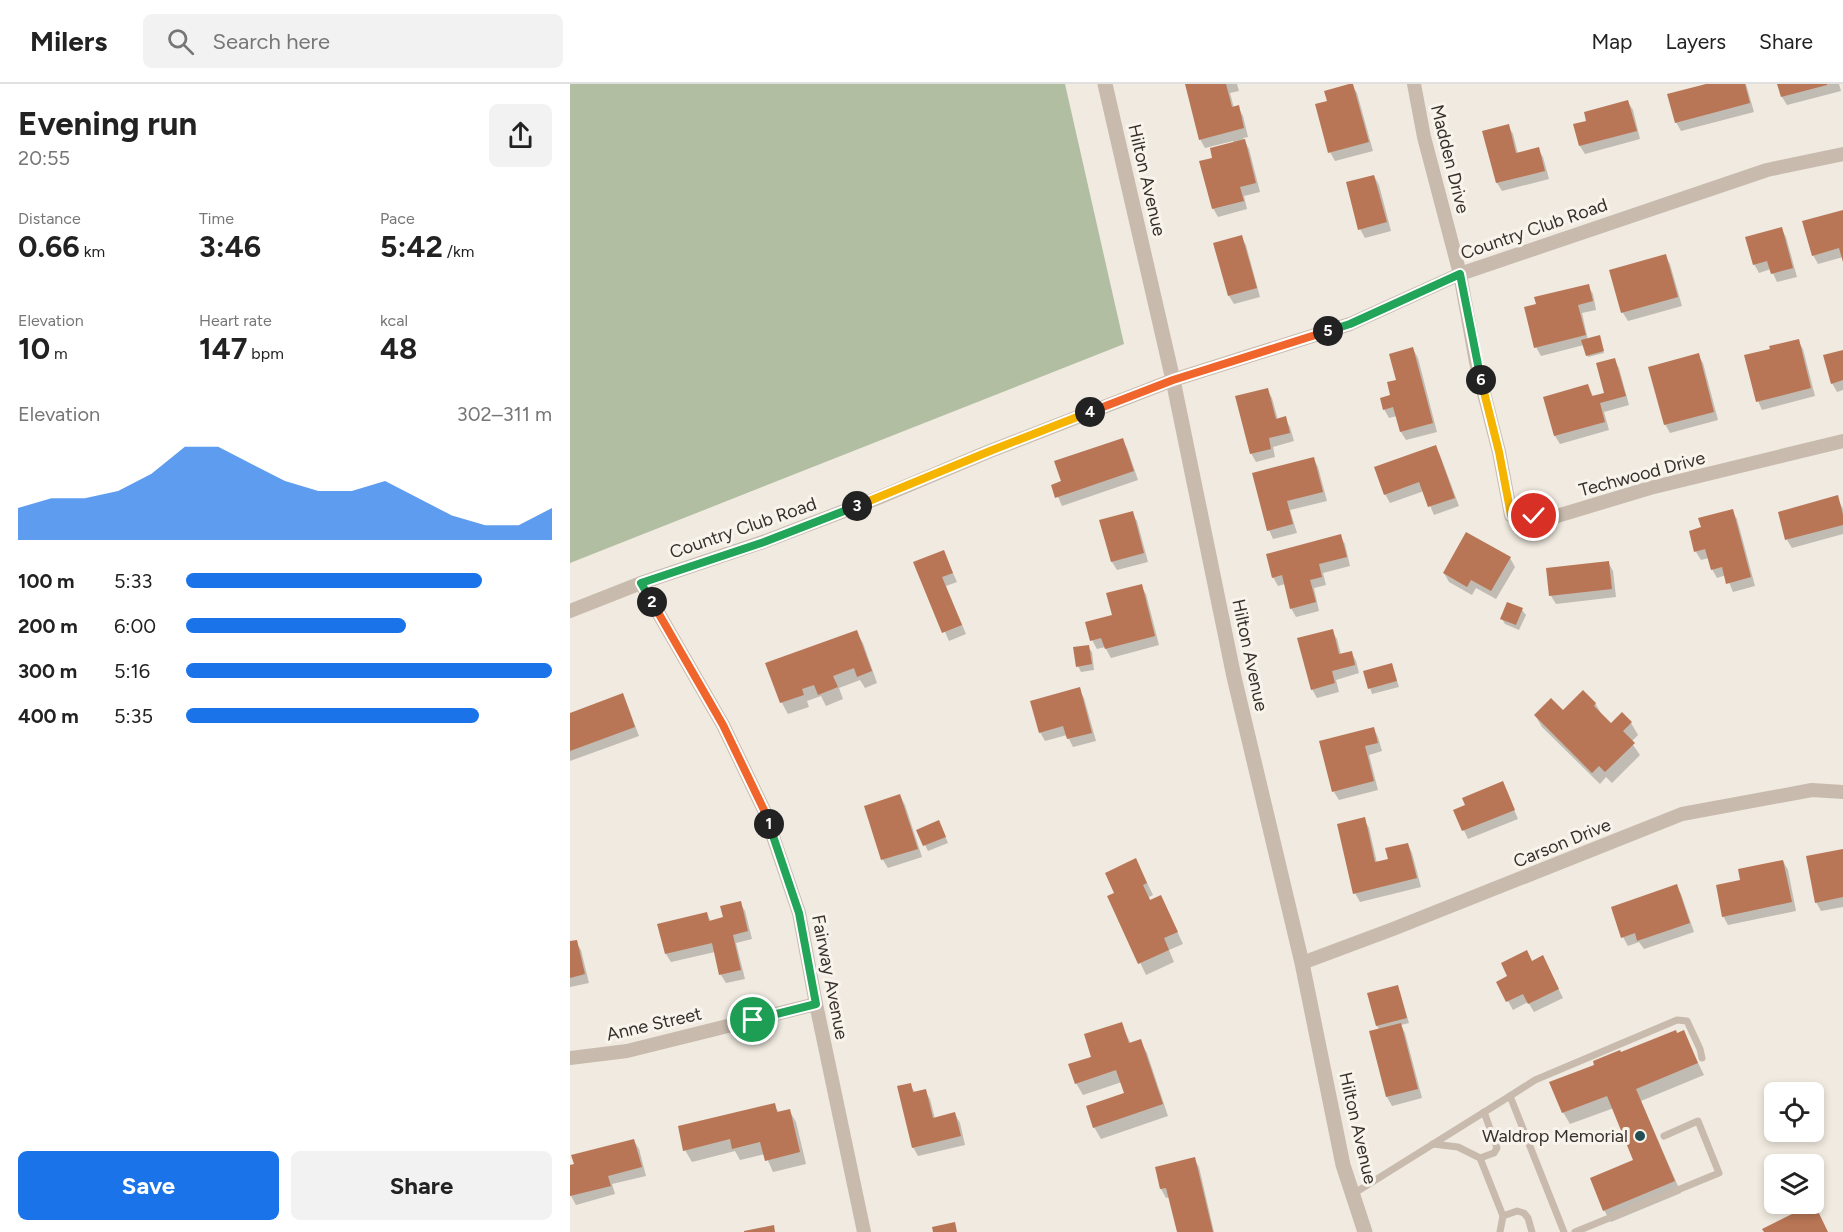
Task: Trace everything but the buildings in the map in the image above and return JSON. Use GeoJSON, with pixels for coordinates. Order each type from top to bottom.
{"type":"FeatureCollection","features":[{"type":"Feature","properties":{"kind":"street","name":"Hilton Avenue"},"geometry":{"type":"LineString","coordinates":[[1105,84],[1173,380],[1234,677],[1302,963],[1343,1165],[1365,1232]]}},
{"type":"Feature","properties":{"kind":"street","name":"Madden Drive"},"geometry":{"type":"LineString","coordinates":[[1414,84],[1424,137],[1460,274],[1476,362],[1490,418]]}},
{"type":"Feature","properties":{"kind":"street","name":"Country Club Road"},"geometry":{"type":"LineString","coordinates":[[570,611],[641,583],[764,542],[1173,380],[1350,324],[1460,274],[1767,171],[1843,154]]}},
{"type":"Feature","properties":{"kind":"street","name":"Techwood Drive"},"geometry":{"type":"LineString","coordinates":[[1490,418],[1511,515],[1557,516],[1650,488],[1843,441]]}},
{"type":"Feature","properties":{"kind":"street","name":"Fairway Avenue"},"geometry":{"type":"LineString","coordinates":[[641,583],[723,725],[764,810],[799,913],[864,1232]]}},
{"type":"Feature","properties":{"kind":"street","name":"Carson Drive"},"geometry":{"type":"LineString","coordinates":[[1302,963],[1682,814],[1812,790],[1843,792]]}},
{"type":"Feature","properties":{"kind":"street","name":"Anne Street"},"geometry":{"type":"LineString","coordinates":[[570,1058],[627,1051],[816,1004]]}},
{"type":"Feature","properties":{"kind":"lane"},"geometry":{"type":"LineString","coordinates":[[1353,1194],[1535,1080],[1677,1020],[1687,1022],[1702,1058]]}},
{"type":"Feature","properties":{"kind":"lane"},"geometry":{"type":"LineString","coordinates":[[1509,1095],[1564,1232]]}},
{"type":"Feature","properties":{"kind":"lane"},"geometry":{"type":"LineString","coordinates":[[1480,1158],[1494,1153],[1497,1148],[1484,1112]]}},
{"type":"Feature","properties":{"kind":"lane"},"geometry":{"type":"LineString","coordinates":[[1575,1232],[1719,1173],[1698,1121],[1664,1136]]}},
{"type":"Feature","properties":{"kind":"lane"},"geometry":{"type":"LineString","coordinates":[[1433,1144],[1458,1147],[1480,1158],[1503,1216],[1500,1232]]}},
{"type":"Feature","properties":{"kind":"lane"},"geometry":{"type":"LineString","coordinates":[[1503,1216],[1517,1211],[1524,1213],[1532,1232]]}},
{"type":"Feature","properties":{"kind":"green space"},"geometry":{"type":"Polygon","coordinates":[[[570,84],[1065,84],[1124,344],[570,563],[570,84]]]}},
{"type":"Feature","properties":{"kind":"place","name":"Waldrop Memorial"},"geometry":{"type":"Point","coordinates":[1640,1136]}},
{"type":"Feature","properties":{"kind":"route"},"geometry":{"type":"LineString","coordinates":[[753,1020],[816,1004],[799,913],[764,810],[723,725],[641,583],[764,542],[1173,380],[1350,324],[1460,274],[1476,362],[1499,452],[1511,515],[1534,516]]}}]}
